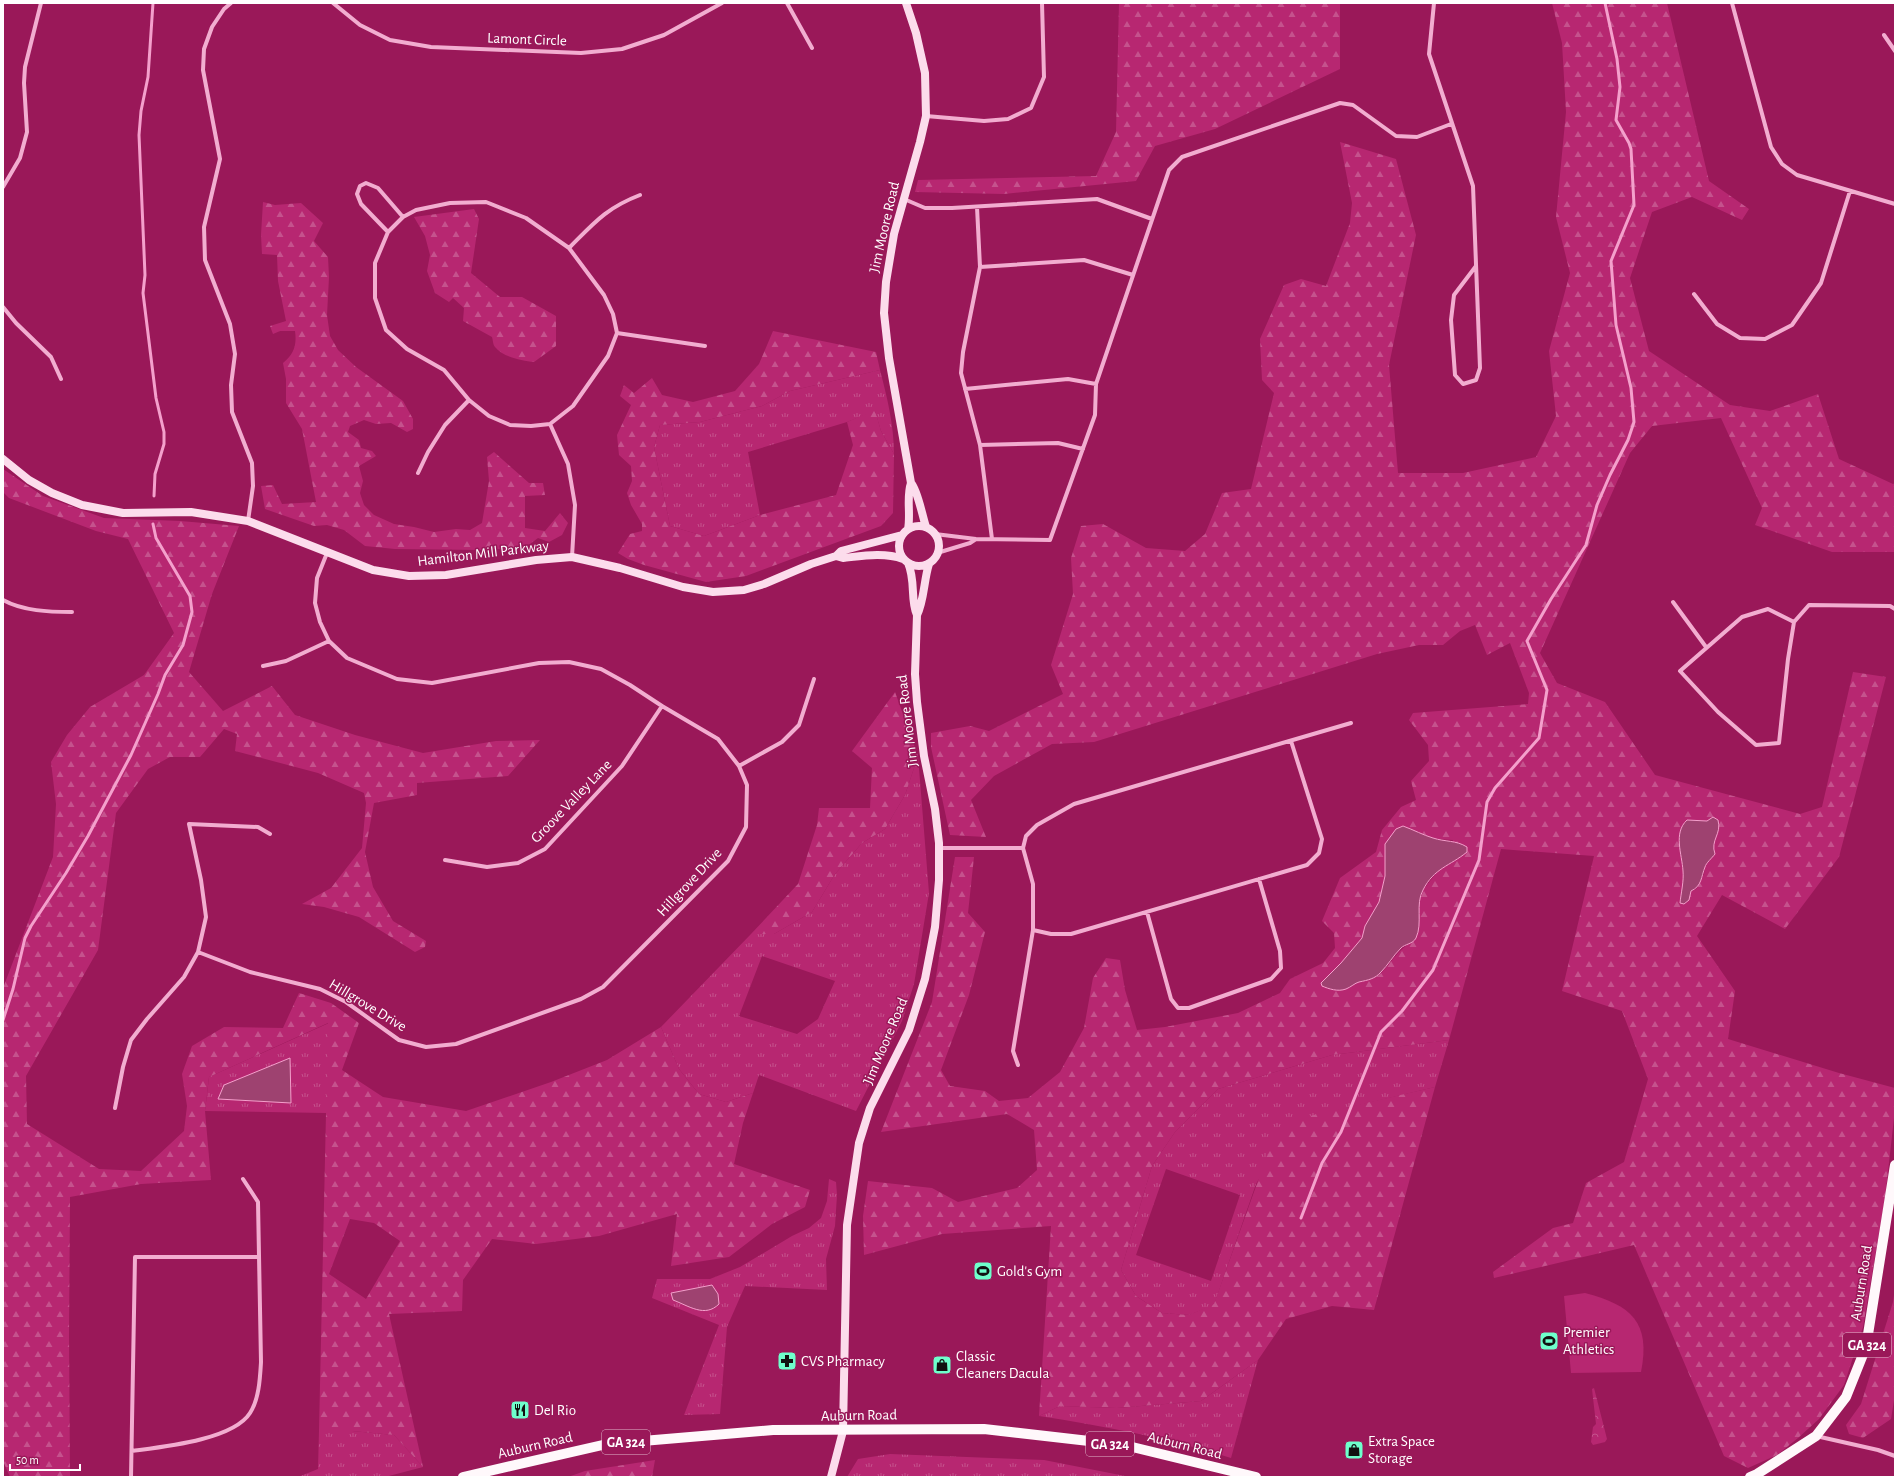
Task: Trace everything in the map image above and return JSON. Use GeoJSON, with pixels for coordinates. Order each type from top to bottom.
{"type":"FeatureCollection","features":[{"type":"Feature","properties":{"kind":"main road","name":"Auburn Road"},"geometry":{"type":"LineString","coordinates":[[1750,1477],[1816,1436],[1846,1397],[1866,1347],[1895,1165]]}},
{"type":"Feature","properties":{"kind":"main road","name":"Auburn Road"},"geometry":{"type":"LineString","coordinates":[[463,1477],[607,1444],[773,1430],[843,1431],[984,1429],[1124,1445],[1256,1477]]}},
{"type":"Feature","properties":{"kind":"street"},"geometry":{"type":"LineString","coordinates":[[3,187],[20,158],[27,132],[24,83],[25,67],[41,3]]}},
{"type":"Feature","properties":{"kind":"street"},"geometry":{"type":"LineString","coordinates":[[231,3],[224,9],[212,27],[204,49],[203,70],[220,159],[204,227],[204,240],[205,260],[230,324],[234,354],[231,385],[232,412],[252,463],[253,486],[248,521]]}},
{"type":"Feature","properties":{"kind":"street","name":"Lamont Circle"},"geometry":{"type":"LineString","coordinates":[[333,3],[360,25],[390,40],[431,47],[581,53],[622,49],[664,35],[722,3]]}},
{"type":"Feature","properties":{"kind":"street"},"geometry":{"type":"LineString","coordinates":[[787,3],[812,48]]}},
{"type":"Feature","properties":{"kind":"street","name":"Jim Moore Road"},"geometry":{"type":"LineString","coordinates":[[906,3],[916,33],[925,73],[926,116],[894,234],[886,282],[884,313],[889,358],[911,483],[916,488],[920,510],[926,527]]}},
{"type":"Feature","properties":{"kind":"street"},"geometry":{"type":"LineString","coordinates":[[926,116],[984,121],[1008,119],[1031,108],[1044,77],[1042,3]]}},
{"type":"Feature","properties":{"kind":"street"},"geometry":{"type":"LineString","coordinates":[[1434,3],[1429,54],[1451,124],[1473,186],[1480,368],[1476,380],[1464,384],[1454,375],[1451,320],[1454,295],[1476,266]]}},
{"type":"Feature","properties":{"kind":"street"},"geometry":{"type":"LineString","coordinates":[[1732,3],[1771,147],[1782,164],[1797,175],[1895,204]]}},
{"type":"Feature","properties":{"kind":"street"},"geometry":{"type":"LineString","coordinates":[[1884,35],[1895,51]]}},
{"type":"Feature","properties":{"kind":"street"},"geometry":{"type":"LineString","coordinates":[[935,534],[938,546],[937,553],[929,564],[919,566],[906,561],[899,547],[905,532],[920,526],[926,527],[935,534],[976,539],[1050,540],[1095,415],[1096,384],[1152,219],[1169,170],[1182,157],[1340,103],[1354,105],[1396,136],[1417,137],[1451,124]]}},
{"type":"Feature","properties":{"kind":"street"},"geometry":{"type":"LineString","coordinates":[[388,232],[361,204],[357,194],[360,186],[366,183],[378,188],[403,217]]}},
{"type":"Feature","properties":{"kind":"street"},"geometry":{"type":"LineString","coordinates":[[1694,294],[1717,324],[1740,338],[1765,339],[1792,325],[1821,283],[1850,191]]}},
{"type":"Feature","properties":{"kind":"street"},"geometry":{"type":"LineString","coordinates":[[569,248],[604,213],[620,203],[640,195]]}},
{"type":"Feature","properties":{"kind":"street"},"geometry":{"type":"LineString","coordinates":[[904,200],[925,208],[977,207],[1097,199],[1152,219]]}},
{"type":"Feature","properties":{"kind":"street"},"geometry":{"type":"LineString","coordinates":[[486,202],[526,218],[569,248],[604,295],[613,314],[617,333],[608,356],[573,406],[550,424],[531,426],[510,425],[489,416],[469,400],[444,370],[407,349],[386,330],[375,298],[375,263],[388,232],[403,217],[416,210],[450,203],[486,202]]}},
{"type":"Feature","properties":{"kind":"street"},"geometry":{"type":"LineString","coordinates":[[977,207],[980,267],[960,373],[980,445],[992,539]]}},
{"type":"Feature","properties":{"kind":"street"},"geometry":{"type":"LineString","coordinates":[[980,267],[1084,260],[1133,275]]}},
{"type":"Feature","properties":{"kind":"street"},"geometry":{"type":"LineString","coordinates":[[3,307],[16,323],[51,357],[61,379]]}},
{"type":"Feature","properties":{"kind":"street"},"geometry":{"type":"LineString","coordinates":[[617,333],[705,346]]}},
{"type":"Feature","properties":{"kind":"street"},"geometry":{"type":"LineString","coordinates":[[965,389],[1068,379],[1096,384]]}},
{"type":"Feature","properties":{"kind":"street"},"geometry":{"type":"LineString","coordinates":[[418,473],[428,452],[445,425],[469,400]]}},
{"type":"Feature","properties":{"kind":"street"},"geometry":{"type":"LineString","coordinates":[[550,424],[568,464],[575,505],[572,557]]}},
{"type":"Feature","properties":{"kind":"street"},"geometry":{"type":"LineString","coordinates":[[980,445],[1058,444],[1083,449]]}},
{"type":"Feature","properties":{"kind":"street","name":"Hamilton Mill Parkway"},"geometry":{"type":"LineString","coordinates":[[3,459],[52,493],[82,505],[123,513],[191,512],[248,521],[277,531],[327,553],[373,570],[415,576],[446,575],[536,560],[572,557],[620,568],[683,587],[713,592],[751,588],[836,556],[841,551],[905,532]]}},
{"type":"Feature","properties":{"kind":"street","name":"Jim Moore Road"},"geometry":{"type":"LineString","coordinates":[[905,532],[910,511],[908,489],[911,483]]}},
{"type":"Feature","properties":{"kind":"street"},"geometry":{"type":"LineString","coordinates":[[937,553],[970,543],[976,539]]}},
{"type":"Feature","properties":{"kind":"street","name":"Hillgrove Drive"},"geometry":{"type":"LineString","coordinates":[[198,952],[250,972],[320,989],[346,1002],[400,1040],[426,1048],[456,1044],[581,999],[603,988],[728,861],[746,827],[747,785],[739,766],[718,740],[630,685],[601,669],[569,662],[539,663],[432,683],[412,682],[397,679],[347,658],[329,641],[320,622],[315,603],[317,578],[327,553]]}},
{"type":"Feature","properties":{"kind":"street","name":"Hamilton Mill Parkway"},"geometry":{"type":"LineString","coordinates":[[836,556],[843,558],[893,555],[906,561]]}},
{"type":"Feature","properties":{"kind":"street","name":"Jim Moore Road"},"geometry":{"type":"LineString","coordinates":[[906,561],[913,579],[914,609],[917,615]]}},
{"type":"Feature","properties":{"kind":"street","name":"Jim Moore Road"},"geometry":{"type":"LineString","coordinates":[[831,1477],[843,1431],[847,1225],[859,1143],[870,1108],[909,1030],[925,979],[935,927],[939,880],[939,848],[935,809],[924,756],[915,674],[917,615],[920,608],[924,580],[929,564]]}},
{"type":"Feature","properties":{"kind":"street"},"geometry":{"type":"LineString","coordinates":[[3,600],[29,608],[50,612],[72,612]]}},
{"type":"Feature","properties":{"kind":"street"},"geometry":{"type":"LineString","coordinates":[[1673,602],[1706,647]]}},
{"type":"Feature","properties":{"kind":"street"},"geometry":{"type":"LineString","coordinates":[[1794,622],[1768,609],[1742,617],[1680,671],[1718,712],[1756,746],[1779,743],[1788,659],[1794,622],[1809,605],[1890,606],[1895,609]]}},
{"type":"Feature","properties":{"kind":"street"},"geometry":{"type":"LineString","coordinates":[[263,666],[286,661],[329,641]]}},
{"type":"Feature","properties":{"kind":"street"},"geometry":{"type":"LineString","coordinates":[[739,766],[782,742],[799,725],[814,679]]}},
{"type":"Feature","properties":{"kind":"street","name":"Groove Valley Lane"},"geometry":{"type":"LineString","coordinates":[[444,860],[487,867],[518,863],[545,849],[622,766],[662,706]]}},
{"type":"Feature","properties":{"kind":"street"},"geometry":{"type":"LineString","coordinates":[[1018,1065],[1013,1051],[1033,930],[1033,884],[1023,848],[1026,836],[1037,825],[1074,804],[1351,723]]}},
{"type":"Feature","properties":{"kind":"street"},"geometry":{"type":"LineString","coordinates":[[1033,930],[1051,934],[1071,934],[1307,865],[1320,853],[1322,839],[1291,741]]}},
{"type":"Feature","properties":{"kind":"street"},"geometry":{"type":"LineString","coordinates":[[115,1108],[123,1067],[131,1040],[147,1019],[184,977],[198,952],[206,917],[201,880],[189,824],[258,827],[270,834]]}},
{"type":"Feature","properties":{"kind":"street"},"geometry":{"type":"LineString","coordinates":[[939,848],[1023,848]]}},
{"type":"Feature","properties":{"kind":"street"},"geometry":{"type":"LineString","coordinates":[[1147,912],[1171,999],[1178,1008],[1189,1008],[1271,980],[1281,968],[1280,951],[1259,879]]}},
{"type":"Feature","properties":{"kind":"street"},"geometry":{"type":"LineString","coordinates":[[132,1451],[169,1446],[222,1433],[240,1424],[250,1413],[259,1386],[261,1362],[258,1202],[243,1179]]}},
{"type":"Feature","properties":{"kind":"street"},"geometry":{"type":"LineString","coordinates":[[131,1477],[135,1257],[259,1257]]}},
{"type":"Feature","properties":{"kind":"street"},"geometry":{"type":"LineString","coordinates":[[1816,1436],[1878,1450],[1895,1456]]}},
{"type":"Feature","properties":{"kind":"green space"},"geometry":{"type":"Polygon","coordinates":[[[1119,3],[1340,3],[1340,69],[1215,129],[1155,146],[1136,181],[1004,194],[915,192],[918,180],[1096,176],[1116,132],[1119,3]]]}},
{"type":"Feature","properties":{"kind":"green space"},"geometry":{"type":"Polygon","coordinates":[[[1552,3],[1667,3],[1709,181],[1749,209],[1742,220],[1692,197],[1652,212],[1630,278],[1649,351],[1730,405],[1770,411],[1818,394],[1839,459],[1893,484],[1895,483],[1895,552],[1832,552],[1755,525],[1762,508],[1721,418],[1652,426],[1630,453],[1540,653],[1557,683],[1605,702],[1655,775],[1800,814],[1822,807],[1853,672],[1886,677],[1839,857],[1785,929],[1722,895],[1697,936],[1735,991],[1728,1039],[1839,1073],[1895,1088],[1895,1109],[1885,1198],[1863,1327],[1844,1385],[1819,1419],[1798,1438],[1777,1455],[1748,1468],[1724,1456],[1634,1245],[1494,1278],[1493,1272],[1553,1228],[1573,1223],[1586,1183],[1624,1162],[1648,1079],[1622,1011],[1562,991],[1594,856],[1501,849],[1449,1040],[1332,1055],[1218,1089],[1175,1132],[1152,1166],[1121,1270],[1136,1296],[1162,1313],[1189,1315],[1214,1304],[1270,1147],[1292,1120],[1435,1087],[1374,1310],[1332,1306],[1286,1319],[1258,1360],[1201,1401],[1117,1408],[1060,1406],[1039,1416],[1051,1226],[942,1234],[864,1255],[863,1216],[868,1181],[932,1188],[958,1202],[1017,1188],[1037,1170],[1034,1130],[1007,1114],[881,1132],[932,1002],[955,857],[974,857],[968,913],[985,932],[969,995],[941,1070],[950,1086],[985,1091],[999,1101],[1028,1098],[1060,1072],[1084,1028],[1093,978],[1106,958],[1120,960],[1125,990],[1137,1030],[1165,1027],[1238,1013],[1280,993],[1290,979],[1323,963],[1335,948],[1334,933],[1322,921],[1340,878],[1376,852],[1382,830],[1401,807],[1416,800],[1411,781],[1429,761],[1428,745],[1409,720],[1413,713],[1528,704],[1529,693],[1510,643],[1487,655],[1475,625],[1460,631],[1443,645],[1419,645],[1377,654],[1094,742],[1052,744],[994,776],[971,800],[986,837],[950,835],[931,747],[931,733],[970,726],[989,731],[1063,694],[1051,665],[1073,594],[1071,558],[1081,526],[1103,524],[1146,548],[1185,551],[1205,534],[1222,493],[1251,489],[1274,393],[1262,380],[1260,339],[1284,285],[1301,279],[1326,286],[1350,223],[1352,203],[1340,142],[1396,159],[1416,235],[1389,365],[1398,473],[1463,473],[1536,457],[1556,416],[1549,351],[1570,273],[1556,217],[1566,112],[1562,43],[1552,3]],[[1688,820],[1683,825],[1680,837],[1683,883],[1680,903],[1691,891],[1696,889],[1704,874],[1705,866],[1710,860],[1715,839],[1707,821],[1688,820]],[[1403,826],[1385,844],[1385,876],[1379,902],[1365,926],[1362,938],[1341,963],[1321,983],[1326,987],[1339,990],[1358,982],[1376,977],[1402,949],[1412,942],[1419,922],[1419,903],[1423,890],[1440,868],[1446,865],[1453,840],[1435,839],[1403,826]]]}},
{"type":"Feature","properties":{"kind":"green space"},"geometry":{"type":"Polygon","coordinates":[[[263,202],[275,205],[301,203],[323,223],[314,241],[328,257],[329,277],[327,315],[330,336],[338,350],[356,367],[403,401],[413,419],[413,429],[407,432],[391,423],[376,424],[364,420],[350,426],[348,432],[359,440],[361,448],[372,451],[376,456],[359,466],[363,481],[360,493],[364,505],[374,515],[394,524],[434,532],[456,529],[470,530],[482,523],[489,481],[487,457],[494,452],[529,483],[543,483],[545,495],[525,496],[525,528],[545,531],[560,513],[568,523],[562,535],[549,542],[538,538],[530,544],[514,548],[482,550],[395,549],[365,546],[344,530],[327,525],[314,526],[265,509],[261,486],[273,485],[282,504],[316,502],[302,429],[286,403],[286,379],[283,363],[294,349],[296,341],[295,331],[280,331],[273,334],[270,326],[286,321],[278,281],[277,255],[262,254],[261,235],[263,202]]]}},
{"type":"Feature","properties":{"kind":"green space"},"geometry":{"type":"Polygon","coordinates":[[[474,209],[479,219],[471,273],[500,297],[522,297],[556,316],[556,346],[534,362],[513,358],[498,350],[494,346],[492,337],[463,321],[464,308],[453,298],[449,302],[435,293],[427,271],[430,255],[425,236],[414,217],[474,209]]]}},
{"type":"Feature","properties":{"kind":"green space"},"geometry":{"type":"Polygon","coordinates":[[[773,331],[876,352],[880,370],[790,391],[762,406],[700,422],[660,425],[654,447],[670,526],[704,536],[760,515],[836,495],[853,445],[847,422],[875,410],[881,431],[894,454],[893,513],[881,526],[746,576],[706,582],[644,565],[628,559],[618,553],[630,534],[642,531],[642,524],[631,505],[627,493],[632,481],[631,466],[619,455],[617,435],[631,405],[620,396],[624,385],[634,393],[652,378],[662,395],[693,402],[735,391],[759,364],[773,331]]]}},
{"type":"Feature","properties":{"kind":"green space"},"geometry":{"type":"Polygon","coordinates":[[[880,370],[888,401],[894,443],[894,454],[881,431],[875,411],[847,422],[748,452],[760,515],[704,536],[670,526],[654,447],[660,425],[700,422],[762,406],[790,391],[880,370]]]}},
{"type":"Feature","properties":{"kind":"green space"},"geometry":{"type":"Polygon","coordinates":[[[3,469],[43,496],[104,518],[180,521],[239,526],[212,594],[189,672],[223,711],[272,686],[295,715],[355,735],[423,753],[496,741],[540,740],[508,776],[417,783],[417,795],[374,803],[365,852],[373,887],[393,921],[426,941],[425,947],[415,952],[359,917],[324,907],[302,904],[331,888],[362,848],[366,803],[364,793],[318,773],[235,751],[237,734],[224,729],[200,757],[170,757],[148,769],[116,813],[98,950],[26,1076],[27,1124],[99,1169],[141,1171],[184,1131],[187,1106],[182,1074],[192,1046],[224,1027],[283,1028],[299,993],[331,1003],[359,1023],[342,1070],[383,1097],[466,1111],[551,1082],[607,1060],[661,1027],[679,1069],[699,1094],[726,1102],[753,1093],[743,1123],[734,1164],[810,1190],[805,1207],[772,1224],[729,1257],[671,1266],[677,1214],[599,1236],[536,1244],[492,1239],[463,1280],[462,1311],[389,1314],[423,1467],[394,1435],[352,1431],[319,1431],[328,1023],[209,1077],[205,1111],[211,1180],[141,1184],[70,1197],[70,1477],[10,1477],[3,1461],[3,988],[53,857],[56,804],[51,762],[67,735],[90,707],[144,675],[174,633],[128,539],[96,531],[9,498],[3,492],[3,469]],[[350,1219],[329,1274],[366,1299],[400,1241],[374,1223],[350,1219]]]}},
{"type":"Feature","properties":{"kind":"green space"},"geometry":{"type":"Polygon","coordinates":[[[895,692],[918,756],[905,795],[885,829],[862,843],[835,874],[812,912],[774,934],[751,934],[798,884],[817,825],[819,808],[870,808],[872,768],[852,751],[895,692]]]}},
{"type":"Feature","properties":{"kind":"green space"},"geometry":{"type":"Polygon","coordinates":[[[918,756],[929,893],[914,984],[902,1021],[856,1111],[759,1075],[753,1093],[726,1102],[699,1094],[679,1069],[661,1027],[751,934],[774,934],[812,912],[835,874],[862,843],[885,829],[905,795],[918,756]],[[762,956],[739,1016],[797,1034],[818,1019],[835,981],[762,956]]]}},
{"type":"Feature","properties":{"kind":"green space"},"geometry":{"type":"Polygon","coordinates":[[[329,1023],[327,1113],[205,1111],[209,1077],[329,1023]]]}},
{"type":"Feature","properties":{"kind":"green space"},"geometry":{"type":"Polygon","coordinates":[[[1449,1040],[1435,1087],[1292,1121],[1256,1184],[1214,1305],[1189,1315],[1162,1313],[1136,1296],[1121,1270],[1152,1166],[1175,1132],[1218,1089],[1332,1055],[1449,1040]],[[1166,1169],[1136,1255],[1211,1281],[1240,1195],[1166,1169]]]}},
{"type":"Feature","properties":{"kind":"green space"},"geometry":{"type":"Polygon","coordinates":[[[829,1179],[836,1182],[837,1195],[835,1226],[826,1259],[827,1290],[745,1286],[727,1327],[720,1414],[684,1415],[719,1325],[652,1298],[657,1279],[710,1279],[740,1267],[792,1236],[809,1228],[821,1218],[827,1201],[829,1179]],[[712,1285],[671,1293],[673,1300],[679,1302],[712,1285]]]}},
{"type":"Feature","properties":{"kind":"green space"},"geometry":{"type":"Polygon","coordinates":[[[1895,1288],[1895,1394],[1891,1419],[1863,1438],[1849,1434],[1846,1425],[1861,1404],[1893,1302],[1895,1288]]]}},
{"type":"Feature","properties":{"kind":"green space"},"geometry":{"type":"Polygon","coordinates":[[[1585,1293],[1615,1303],[1626,1310],[1634,1318],[1640,1328],[1643,1340],[1641,1372],[1571,1373],[1564,1296],[1585,1293]]]}},
{"type":"Feature","properties":{"kind":"green space"},"geometry":{"type":"Polygon","coordinates":[[[1258,1360],[1231,1458],[1184,1444],[1136,1433],[1039,1416],[1060,1406],[1117,1408],[1201,1401],[1258,1360]]]}},
{"type":"Feature","properties":{"kind":"green space"},"geometry":{"type":"Polygon","coordinates":[[[1594,1388],[1607,1439],[1605,1442],[1593,1445],[1591,1442],[1593,1427],[1596,1424],[1592,1389],[1594,1388]]]}},
{"type":"Feature","properties":{"kind":"green space"},"geometry":{"type":"Polygon","coordinates":[[[319,1431],[352,1431],[394,1435],[423,1467],[385,1477],[298,1477],[318,1469],[319,1431]]]}},
{"type":"Feature","properties":{"kind":"green space"},"geometry":{"type":"Polygon","coordinates":[[[890,1454],[1044,1460],[1130,1477],[847,1477],[858,1459],[890,1454]]]}},
{"type":"Feature","properties":{"kind":"green space"},"geometry":{"type":"Polygon","coordinates":[[[655,1460],[652,1477],[568,1477],[585,1471],[655,1460]]]}},
{"type":"Feature","properties":{"kind":"shaded area"},"geometry":{"type":"Polygon","coordinates":[[[1713,817],[1718,820],[1719,825],[1714,845],[1715,854],[1706,865],[1701,881],[1695,889],[1691,891],[1689,900],[1684,904],[1680,903],[1683,875],[1679,844],[1680,831],[1687,820],[1707,821],[1713,817]]]}},
{"type":"Feature","properties":{"kind":"shaded area"},"geometry":{"type":"Polygon","coordinates":[[[1403,826],[1433,838],[1463,845],[1467,847],[1467,852],[1437,872],[1427,883],[1421,895],[1419,907],[1419,926],[1416,938],[1413,942],[1401,948],[1379,974],[1371,979],[1357,983],[1343,990],[1334,990],[1322,986],[1321,983],[1341,963],[1362,938],[1365,926],[1379,902],[1385,876],[1385,844],[1396,829],[1403,826]]]}},
{"type":"Feature","properties":{"kind":"shaded area"},"geometry":{"type":"Polygon","coordinates":[[[290,1058],[291,1103],[218,1099],[224,1085],[290,1058]]]}},
{"type":"Feature","properties":{"kind":"shaded area"},"geometry":{"type":"Polygon","coordinates":[[[712,1285],[718,1294],[719,1304],[714,1308],[708,1310],[697,1310],[673,1300],[671,1293],[712,1285]]]}},
{"type":"Feature","properties":{"kind":"waterway"},"geometry":{"type":"LineString","coordinates":[[153,3],[148,77],[141,111],[139,135],[145,275],[143,293],[156,398],[164,432],[164,444],[155,474],[154,496]]}},
{"type":"Feature","properties":{"kind":"waterway"},"geometry":{"type":"LineString","coordinates":[[1301,1218],[1322,1163],[1341,1132],[1381,1032],[1402,1011],[1433,970],[1479,860],[1487,802],[1495,788],[1539,738],[1547,690],[1527,641],[1551,599],[1586,545],[1597,505],[1628,440],[1634,422],[1631,388],[1616,325],[1611,261],[1634,205],[1631,149],[1616,120],[1620,87],[1617,59],[1605,3]]}},
{"type":"Feature","properties":{"kind":"waterway"},"geometry":{"type":"LineString","coordinates":[[3,1020],[13,989],[25,938],[31,926],[66,873],[88,836],[131,755],[165,675],[183,645],[192,612],[190,596],[156,538],[153,524]]}},
{"type":"Feature","properties":{"kind":"place","name":"Gold's Gym"},"geometry":{"type":"Point","coordinates":[983,1271]}},
{"type":"Feature","properties":{"kind":"place","name":"Premier Athletics"},"geometry":{"type":"Point","coordinates":[1549,1341]}},
{"type":"Feature","properties":{"kind":"place","name":"CVS Pharmacy"},"geometry":{"type":"Point","coordinates":[787,1361]}},
{"type":"Feature","properties":{"kind":"place","name":"Classic Cleaners Dacula"},"geometry":{"type":"Point","coordinates":[942,1365]}},
{"type":"Feature","properties":{"kind":"place","name":"Del Rio"},"geometry":{"type":"Point","coordinates":[520,1410]}},
{"type":"Feature","properties":{"kind":"place","name":"Extra Space Storage"},"geometry":{"type":"Point","coordinates":[1354,1450]}}]}
